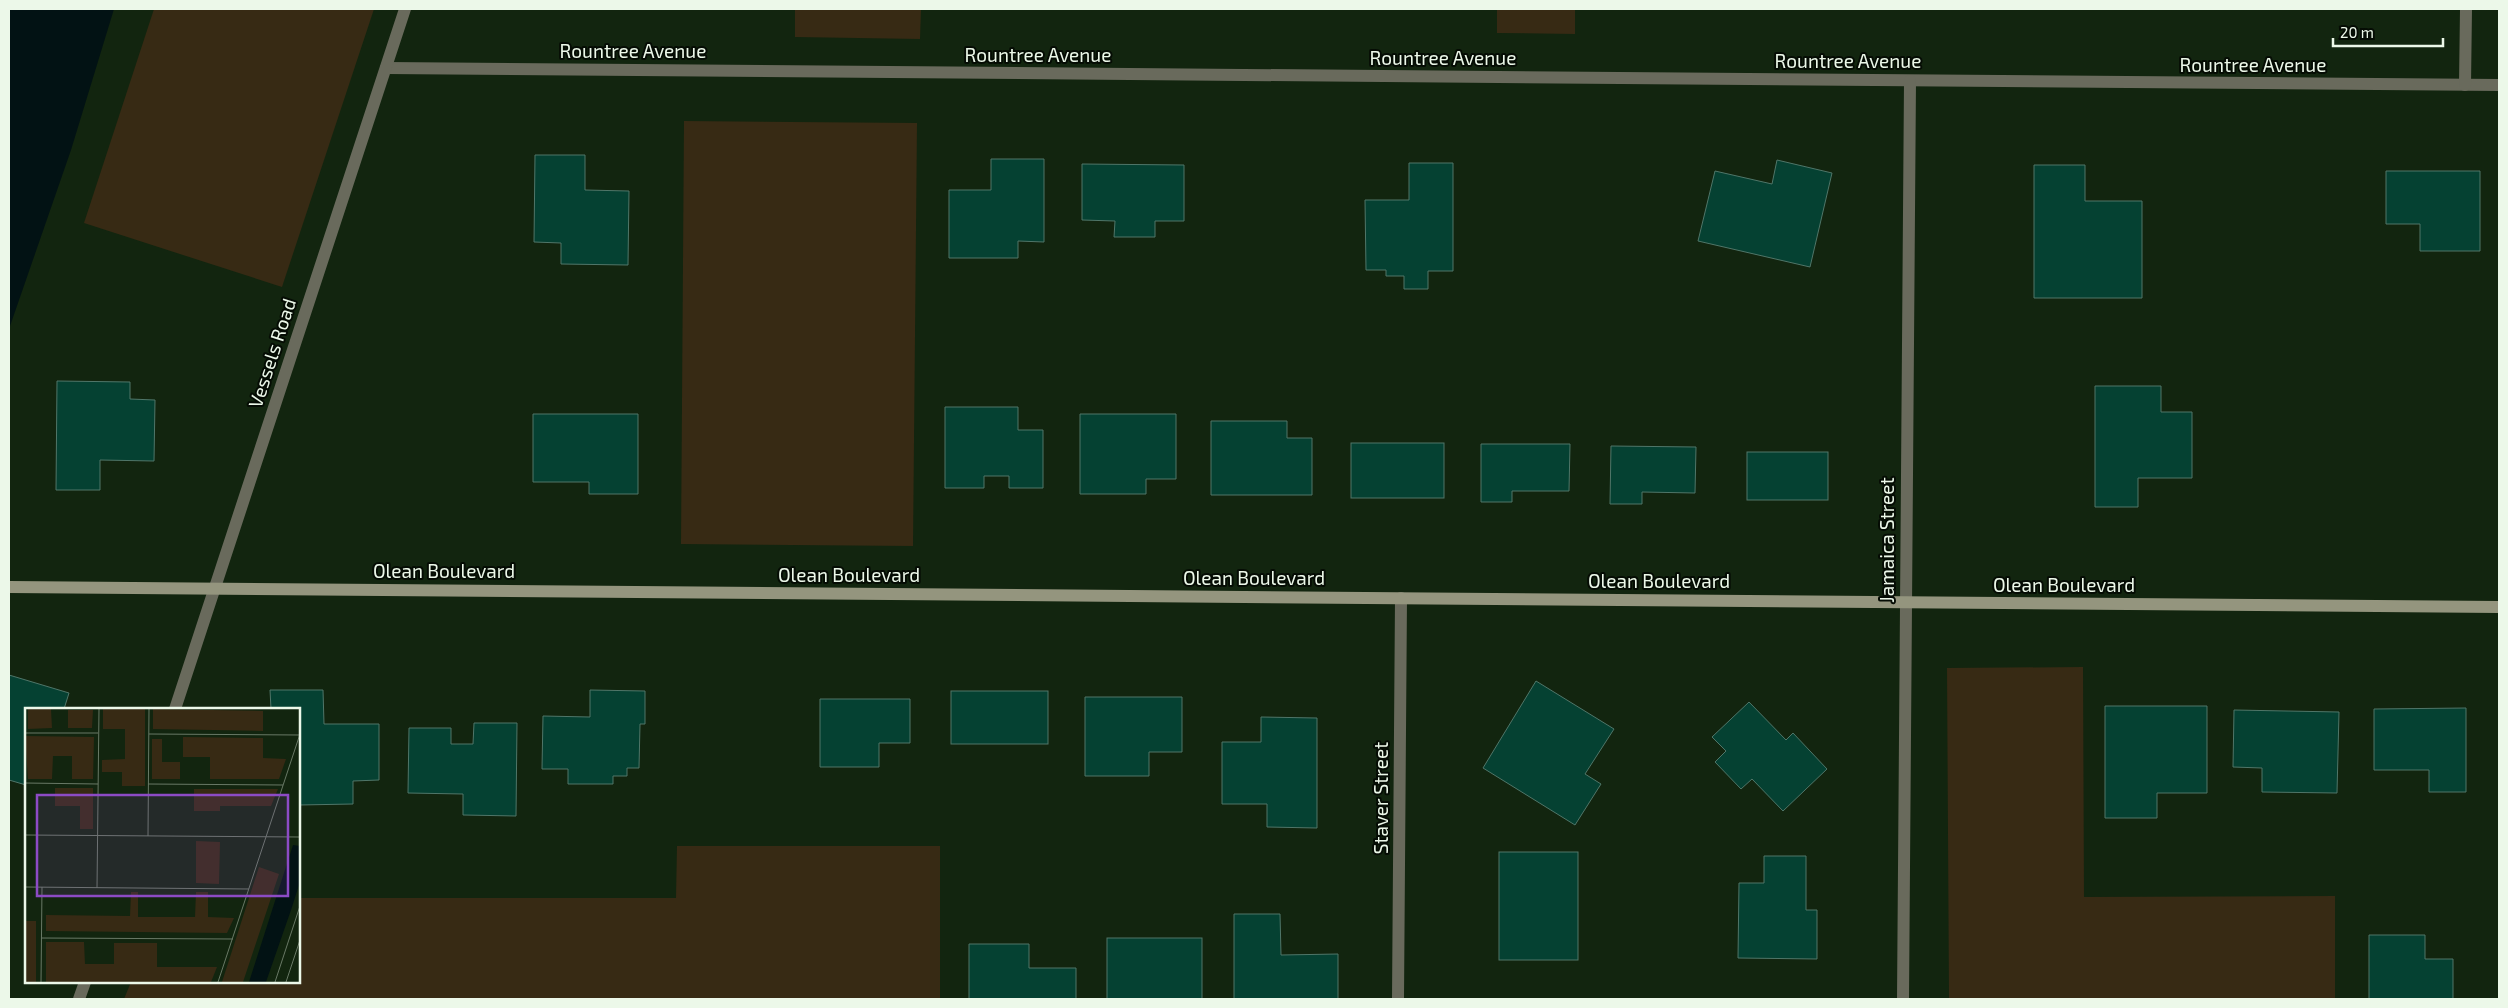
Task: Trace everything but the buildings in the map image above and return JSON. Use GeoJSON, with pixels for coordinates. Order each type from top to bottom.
{"type":"FeatureCollection","features":[{"type":"Feature","properties":{"kind":"street","name":"Vessels Road"},"geometry":{"type":"LineString","coordinates":[[175,708],[405,9]]}},
{"type":"Feature","properties":{"kind":"street"},"geometry":{"type":"LineString","coordinates":[[2465,85],[2466,9]]}},
{"type":"Feature","properties":{"kind":"street","name":"Rountree Avenue"},"geometry":{"type":"LineString","coordinates":[[386,68],[2499,85]]}},
{"type":"Feature","properties":{"kind":"street","name":"Jamaica Street"},"geometry":{"type":"LineString","coordinates":[[1902,999],[1910,81]]}},
{"type":"Feature","properties":{"kind":"street","name":"Olean Boulevard"},"geometry":{"type":"LineString","coordinates":[[9,586],[2499,607]]}},
{"type":"Feature","properties":{"kind":"street","name":"Staver Street"},"geometry":{"type":"LineString","coordinates":[[1398,999],[1401,598]]}},
{"type":"Feature","properties":{"kind":"street"},"geometry":{"type":"LineString","coordinates":[[79,999],[85,983]]}},
{"type":"Feature","properties":{"kind":"shaded area"},"geometry":{"type":"Polygon","coordinates":[[[9,9],[114,9],[71,150],[9,329],[9,9]]]}},
{"type":"Feature","properties":{"kind":"shaded area"},"geometry":{"type":"Polygon","coordinates":[[[154,9],[374,9],[282,287],[84,223],[154,9]]]}},
{"type":"Feature","properties":{"kind":"shaded area"},"geometry":{"type":"Polygon","coordinates":[[[795,9],[921,9],[920,39],[795,37],[795,9]]]}},
{"type":"Feature","properties":{"kind":"shaded area"},"geometry":{"type":"Polygon","coordinates":[[[1497,9],[1575,9],[1575,34],[1497,33],[1497,9]]]}},
{"type":"Feature","properties":{"kind":"shaded area"},"geometry":{"type":"Polygon","coordinates":[[[684,121],[917,123],[913,546],[681,544],[684,121]]]}},
{"type":"Feature","properties":{"kind":"shaded area"},"geometry":{"type":"Polygon","coordinates":[[[2083,667],[2084,897],[2335,896],[2335,999],[1949,999],[1947,668],[2083,667]]]}},
{"type":"Feature","properties":{"kind":"shaded area"},"geometry":{"type":"Polygon","coordinates":[[[677,846],[940,846],[940,999],[124,999],[131,983],[300,983],[300,898],[676,898],[677,846]]]}}]}
